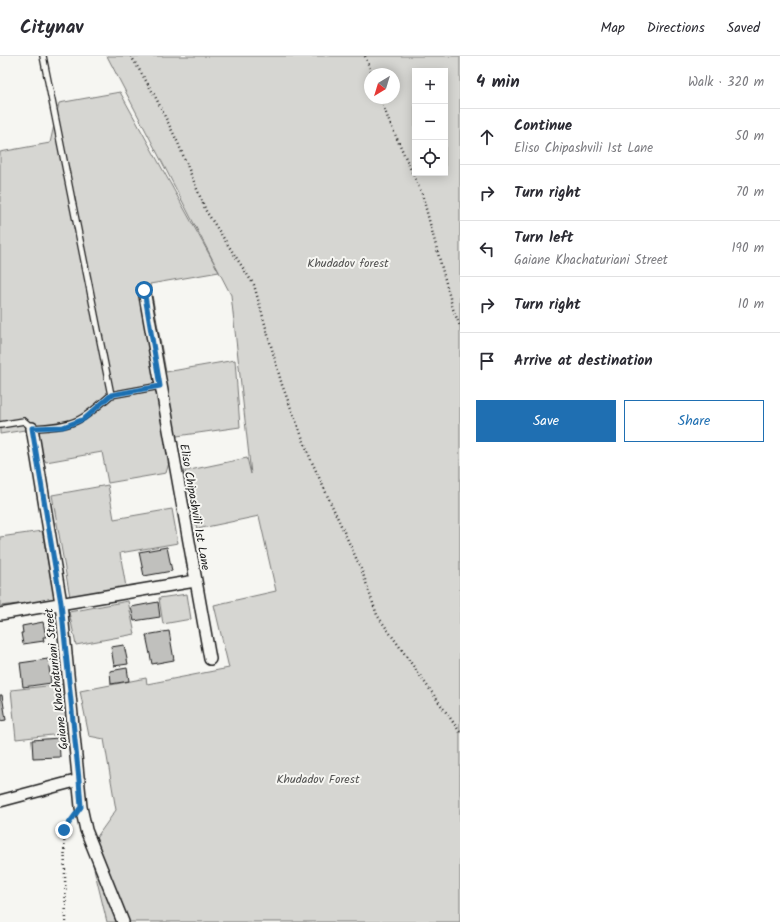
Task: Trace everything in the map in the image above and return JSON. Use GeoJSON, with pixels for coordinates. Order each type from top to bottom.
{"type":"FeatureCollection","features":[{"type":"Feature","properties":{"kind":"street","name":"Eliso Chipashvili 1st Lane"},"geometry":{"type":"LineString","coordinates":[[0,614],[195,581],[144,290]]}},
{"type":"Feature","properties":{"kind":"street","name":"Gaiane Khachaturiani Street"},"geometry":{"type":"LineString","coordinates":[[32,428],[61,603],[81,807],[86,830],[123,922]]}},
{"type":"Feature","properties":{"kind":"street"},"geometry":{"type":"LineString","coordinates":[[195,581],[210,659]]}},
{"type":"Feature","properties":{"kind":"street"},"geometry":{"type":"LineString","coordinates":[[0,801],[79,780]]}},
{"type":"Feature","properties":{"kind":"lane"},"geometry":{"type":"LineString","coordinates":[[43,56],[111,395]]}},
{"type":"Feature","properties":{"kind":"lane"},"geometry":{"type":"LineString","coordinates":[[0,425],[24,422],[32,428],[63,427],[84,419],[111,395],[160,386]]}},
{"type":"Feature","properties":{"kind":"path"},"geometry":{"type":"LineString","coordinates":[[131,56],[156,96],[175,136],[206,211],[254,285],[282,385],[311,460],[362,571],[377,614],[460,732]]}},
{"type":"Feature","properties":{"kind":"path"},"geometry":{"type":"LineString","coordinates":[[365,56],[370,68]]}},
{"type":"Feature","properties":{"kind":"path"},"geometry":{"type":"LineString","coordinates":[[382,104],[422,194],[453,309],[460,326]]}},
{"type":"Feature","properties":{"kind":"path"},"geometry":{"type":"LineString","coordinates":[[66,922],[64,830],[81,807]]}},
{"type":"Feature","properties":{"kind":"green space","name":"Khudadov Forest"},"geometry":{"type":"Polygon","coordinates":[[[107,56],[460,56],[460,922],[107,922],[89,848],[116,810],[104,739],[89,736],[80,691],[146,678],[147,684],[229,668],[214,605],[276,591],[259,516],[197,529],[185,471],[247,458],[251,474],[231,295],[107,56]]]}},
{"type":"Feature","properties":{"kind":"green space"},"geometry":{"type":"Polygon","coordinates":[[[120,92],[219,272],[150,284],[166,372],[235,360],[240,427],[177,436],[166,473],[108,483],[102,452],[46,462],[25,430],[0,434],[0,152],[50,143],[59,103],[120,92]]]}},
{"type":"Feature","properties":{"kind":"green space"},"geometry":{"type":"Polygon","coordinates":[[[108,485],[114,519],[172,509],[178,543],[120,553],[126,587],[70,597],[52,495],[108,485]]]}},
{"type":"Feature","properties":{"kind":"green space"},"geometry":{"type":"Polygon","coordinates":[[[42,531],[55,600],[0,606],[0,537],[42,531]]]}},
{"type":"Feature","properties":{"kind":"green space"},"geometry":{"type":"Polygon","coordinates":[[[187,594],[191,619],[163,624],[159,598],[187,594]]]}},
{"type":"Feature","properties":{"kind":"green space"},"geometry":{"type":"Polygon","coordinates":[[[128,601],[135,634],[76,645],[69,612],[128,601]]]}},
{"type":"Feature","properties":{"kind":"green space"},"geometry":{"type":"Polygon","coordinates":[[[64,684],[70,733],[16,739],[11,690],[64,684]]]}},
{"type":"Feature","properties":{"kind":"building"},"geometry":{"type":"Polygon","coordinates":[[[167,547],[172,571],[144,576],[139,552],[167,547]]]}},
{"type":"Feature","properties":{"kind":"building"},"geometry":{"type":"Polygon","coordinates":[[[158,602],[160,617],[134,621],[131,607],[158,602]]]}},
{"type":"Feature","properties":{"kind":"building"},"geometry":{"type":"Polygon","coordinates":[[[43,622],[46,637],[43,637],[44,641],[23,644],[21,633],[23,633],[22,626],[43,622]]]}},
{"type":"Feature","properties":{"kind":"building"},"geometry":{"type":"Polygon","coordinates":[[[169,631],[174,660],[152,664],[146,635],[169,631]]]}},
{"type":"Feature","properties":{"kind":"building"},"geometry":{"type":"Polygon","coordinates":[[[124,645],[128,664],[114,666],[111,647],[124,645]]]}},
{"type":"Feature","properties":{"kind":"building"},"geometry":{"type":"Polygon","coordinates":[[[48,659],[51,683],[23,687],[20,663],[48,659]]]}},
{"type":"Feature","properties":{"kind":"building"},"geometry":{"type":"Polygon","coordinates":[[[127,668],[129,681],[111,684],[110,671],[127,668]]]}},
{"type":"Feature","properties":{"kind":"building"},"geometry":{"type":"Polygon","coordinates":[[[0,695],[2,695],[6,720],[0,721],[0,695]]]}},
{"type":"Feature","properties":{"kind":"building"},"geometry":{"type":"Polygon","coordinates":[[[59,738],[60,757],[33,758],[32,740],[59,738]]]}},
{"type":"Feature","properties":{"kind":"route"},"geometry":{"type":"LineString","coordinates":[[64,830],[81,807],[79,780],[61,603],[32,428],[63,427],[84,419],[111,395],[160,386],[144,290]]}},
{"type":"Feature","properties":{"kind":"park label","name":"Khudadov forest"},"geometry":{"type":"Point","coordinates":[348,263]}}]}
